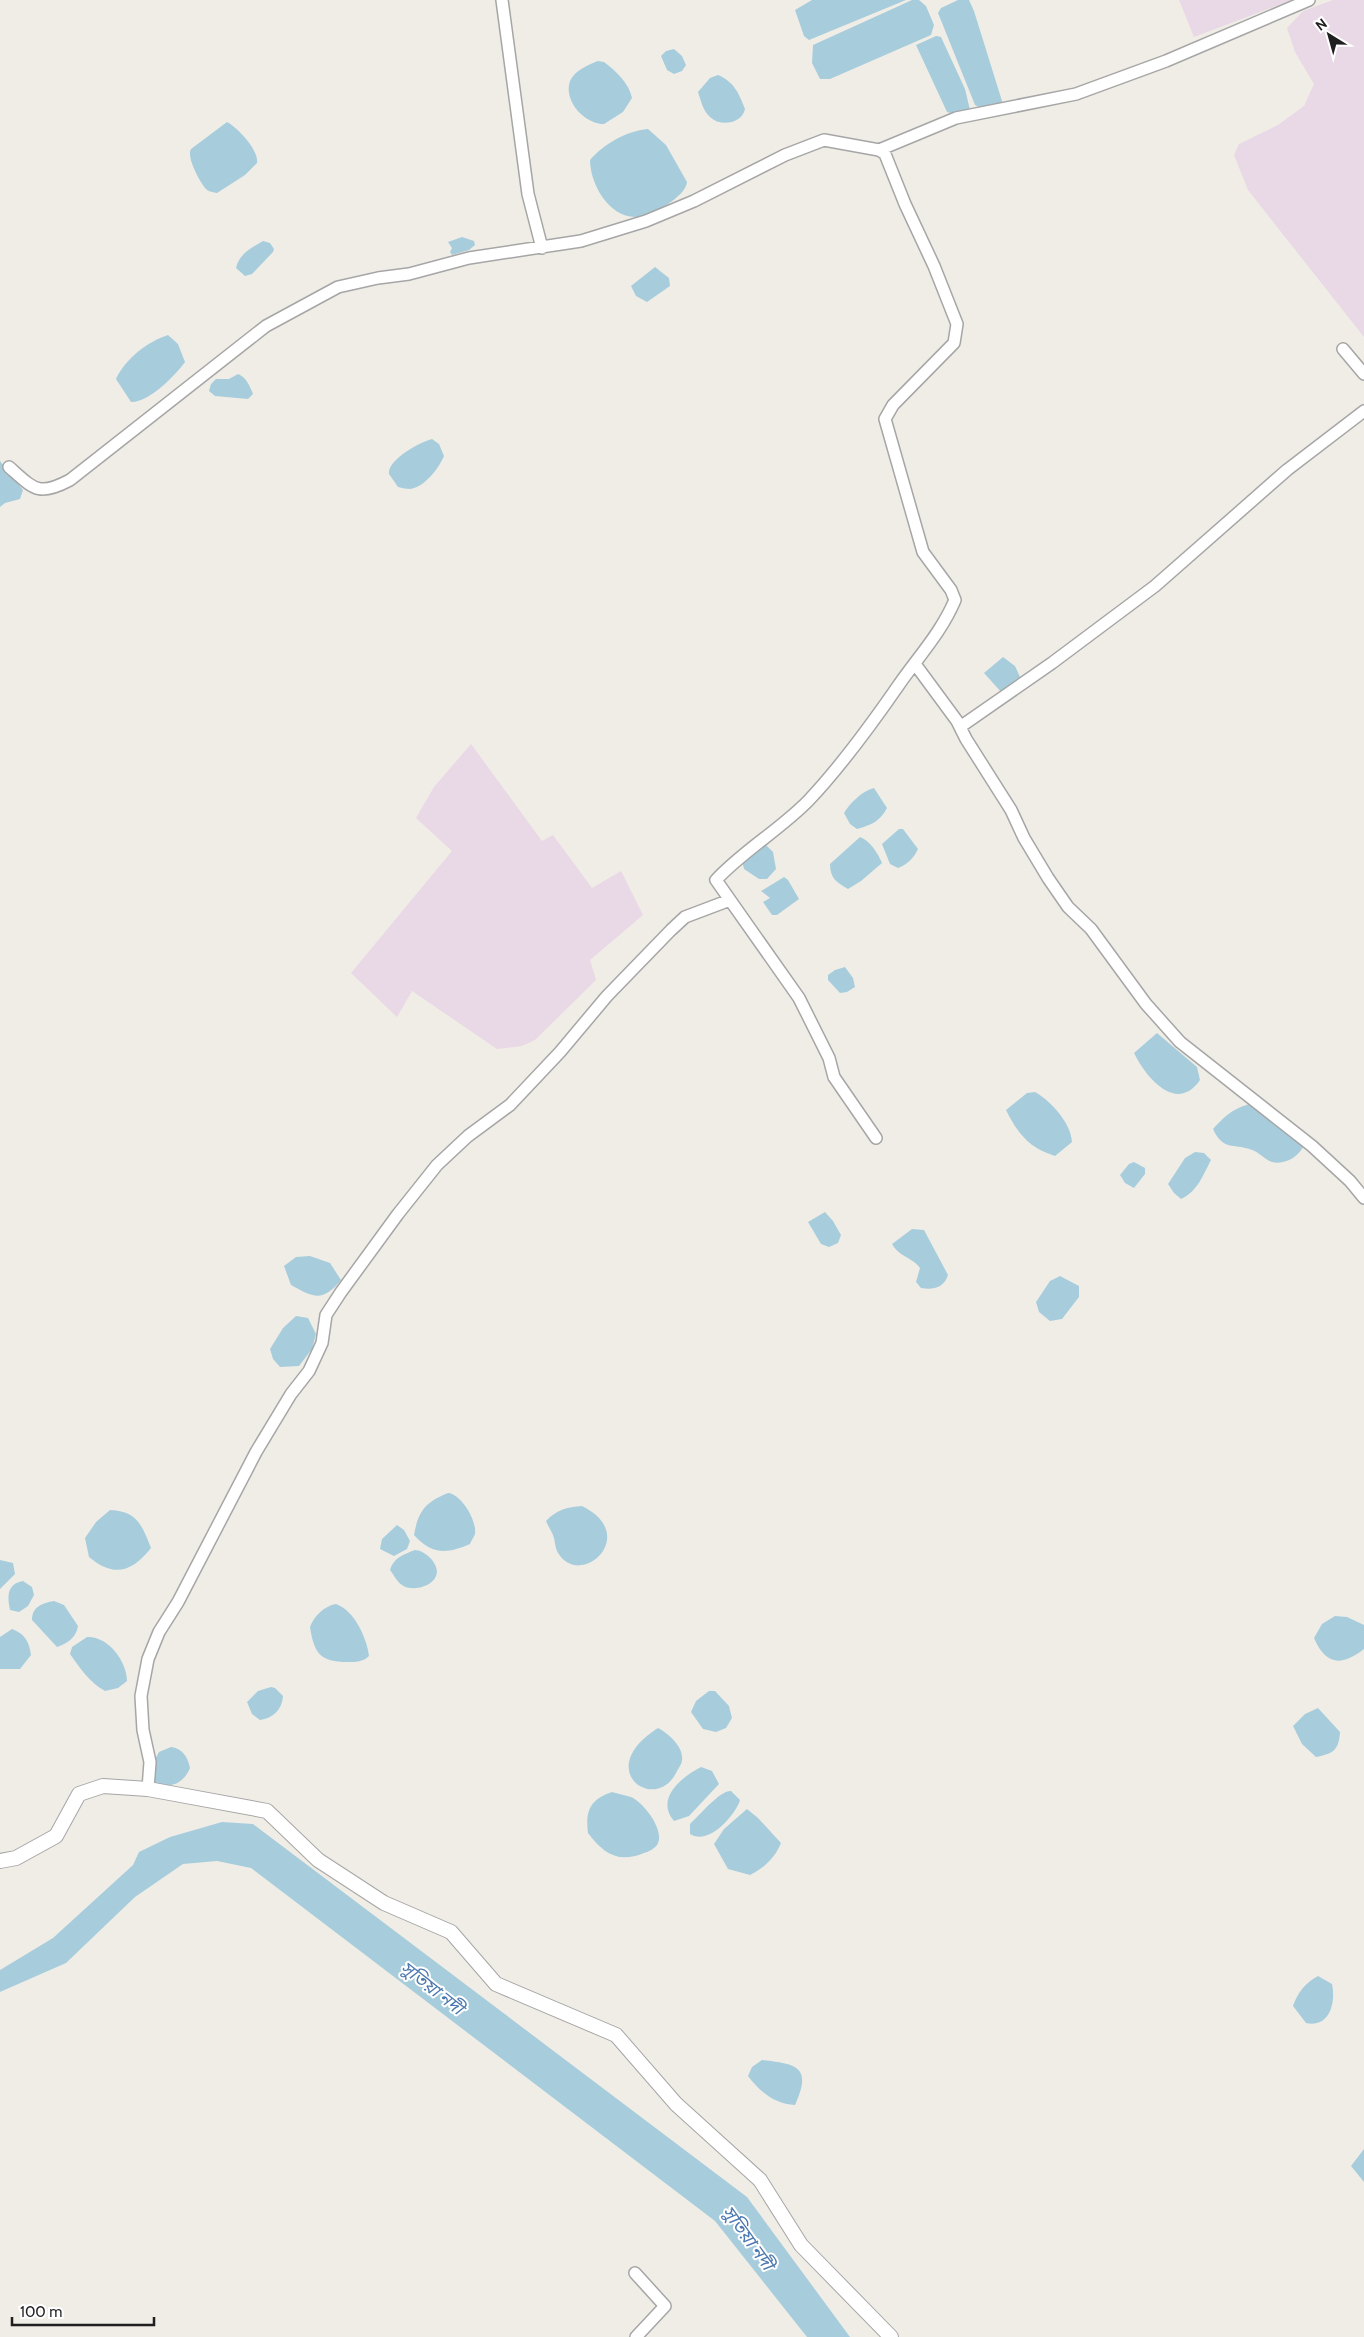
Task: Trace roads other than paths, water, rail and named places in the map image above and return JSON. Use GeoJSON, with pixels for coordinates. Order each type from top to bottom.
{"type":"FeatureCollection","features":[{"type":"Feature","properties":{"kind":"street"},"geometry":{"type":"LineString","coordinates":[[502,0],[528,194],[542,248]]}},
{"type":"Feature","properties":{"kind":"street"},"geometry":{"type":"LineString","coordinates":[[879,150],[956,118],[1076,94],[1166,61],[1309,0]]}},
{"type":"Feature","properties":{"kind":"street"},"geometry":{"type":"LineString","coordinates":[[9,467],[34,489],[53,489],[70,480],[266,326],[338,287],[378,278],[409,274],[469,258],[581,241],[646,221],[694,201],[785,155],[824,140],[879,150],[885,154],[957,324],[954,343],[894,405],[885,419],[923,552],[951,590],[955,600],[945,622],[878,715],[809,800],[716,880],[799,998],[829,1058],[834,1076],[876,1138]]}},
{"type":"Feature","properties":{"kind":"street"},"geometry":{"type":"LineString","coordinates":[[1344,349],[1364,374]]}},
{"type":"Feature","properties":{"kind":"street"},"geometry":{"type":"LineString","coordinates":[[960,727],[1052,663],[1155,586],[1287,470],[1364,411]]}},
{"type":"Feature","properties":{"kind":"street"},"geometry":{"type":"LineString","coordinates":[[915,664],[960,727],[1011,810],[1024,838],[1048,878],[1068,907],[1091,929],[1146,1004],[1180,1042],[1312,1146],[1350,1180],[1364,1198]]}},
{"type":"Feature","properties":{"kind":"street"},"geometry":{"type":"LineString","coordinates":[[148,1789],[150,1762],[143,1730],[141,1696],[148,1659],[159,1632],[178,1602],[256,1452],[292,1394],[310,1371],[322,1343],[326,1315],[340,1292],[437,1165],[468,1136],[510,1105],[560,1052],[607,996],[685,916],[730,900]]}},
{"type":"Feature","properties":{"kind":"street"},"geometry":{"type":"LineString","coordinates":[[0,1861],[16,1858],[56,1836],[79,1794],[103,1786],[148,1789],[267,1811],[318,1860],[384,1903],[451,1932],[496,1984],[616,2035],[676,2104],[760,2180],[801,2245],[891,2337]]}},
{"type":"Feature","properties":{"kind":"street"},"geometry":{"type":"LineString","coordinates":[[635,2273],[666,2306],[636,2337]]}},
{"type":"Feature","properties":{"kind":"water"},"geometry":{"type":"Polygon","coordinates":[[[812,0],[906,0],[809,40],[804,36],[795,10],[812,0]]]}},
{"type":"Feature","properties":{"kind":"water"},"geometry":{"type":"Polygon","coordinates":[[[912,0],[919,0],[926,6],[934,25],[931,35],[830,79],[820,79],[812,63],[813,45],[912,0]]]}},
{"type":"Feature","properties":{"kind":"water"},"geometry":{"type":"Polygon","coordinates":[[[958,0],[969,0],[974,11],[1002,104],[983,109],[975,105],[938,13],[941,8],[958,0]]]}},
{"type":"Feature","properties":{"kind":"water"},"geometry":{"type":"Polygon","coordinates":[[[936,36],[941,37],[965,89],[970,110],[954,114],[947,112],[916,45],[936,36]]]}},
{"type":"Feature","properties":{"kind":"water"},"geometry":{"type":"Polygon","coordinates":[[[674,49],[682,56],[686,65],[682,71],[674,74],[667,70],[661,56],[666,51],[674,49]]]}},
{"type":"Feature","properties":{"kind":"water"},"geometry":{"type":"Polygon","coordinates":[[[598,61],[604,62],[613,69],[628,87],[632,98],[623,112],[604,124],[590,120],[577,110],[570,96],[569,89],[570,81],[575,74],[582,68],[598,61]]]}},
{"type":"Feature","properties":{"kind":"water"},"geometry":{"type":"Polygon","coordinates":[[[718,75],[728,81],[741,98],[745,109],[740,118],[735,121],[719,122],[710,117],[704,109],[698,92],[710,78],[718,75]]]}},
{"type":"Feature","properties":{"kind":"water"},"geometry":{"type":"Polygon","coordinates":[[[227,122],[242,134],[251,146],[255,152],[257,163],[245,175],[217,193],[208,191],[203,186],[194,169],[190,153],[191,149],[227,122]]]}},
{"type":"Feature","properties":{"kind":"water"},"geometry":{"type":"Polygon","coordinates":[[[648,129],[666,145],[687,182],[680,194],[666,205],[649,214],[635,217],[626,216],[609,205],[597,189],[593,179],[590,160],[616,139],[632,132],[648,129]]]}},
{"type":"Feature","properties":{"kind":"water"},"geometry":{"type":"Polygon","coordinates":[[[462,237],[474,241],[475,245],[469,250],[452,255],[450,252],[452,248],[448,242],[462,237]]]}},
{"type":"Feature","properties":{"kind":"water"},"geometry":{"type":"Polygon","coordinates":[[[263,241],[270,243],[274,249],[273,252],[252,274],[245,276],[236,268],[240,259],[246,252],[263,241]]]}},
{"type":"Feature","properties":{"kind":"water"},"geometry":{"type":"Polygon","coordinates":[[[655,267],[669,278],[670,286],[647,302],[636,296],[631,286],[655,267]]]}},
{"type":"Feature","properties":{"kind":"water"},"geometry":{"type":"Polygon","coordinates":[[[168,335],[178,344],[185,362],[161,388],[145,398],[131,402],[116,379],[120,371],[145,346],[168,335]]]}},
{"type":"Feature","properties":{"kind":"water"},"geometry":{"type":"Polygon","coordinates":[[[238,374],[241,375],[252,391],[253,394],[248,399],[215,396],[209,391],[211,384],[216,379],[229,379],[238,374]]]}},
{"type":"Feature","properties":{"kind":"water"},"geometry":{"type":"Polygon","coordinates":[[[432,439],[439,444],[444,456],[439,466],[426,481],[416,488],[398,487],[389,474],[393,463],[405,452],[432,439]]]}},
{"type":"Feature","properties":{"kind":"water"},"geometry":{"type":"Polygon","coordinates":[[[0,461],[23,490],[20,499],[5,503],[0,507],[0,461]]]}},
{"type":"Feature","properties":{"kind":"water"},"geometry":{"type":"Polygon","coordinates":[[[1003,657],[1015,666],[1020,677],[1002,693],[984,673],[1003,657]]]}},
{"type":"Feature","properties":{"kind":"water"},"geometry":{"type":"Polygon","coordinates":[[[874,788],[887,808],[875,822],[857,829],[850,824],[844,813],[857,798],[874,788]]]}},
{"type":"Feature","properties":{"kind":"water"},"geometry":{"type":"Polygon","coordinates":[[[899,829],[903,829],[918,849],[910,861],[898,868],[890,864],[882,844],[899,829]]]}},
{"type":"Feature","properties":{"kind":"water"},"geometry":{"type":"Polygon","coordinates":[[[860,837],[873,848],[882,863],[861,881],[848,889],[834,879],[830,864],[860,837]]]}},
{"type":"Feature","properties":{"kind":"water"},"geometry":{"type":"Polygon","coordinates":[[[765,844],[773,852],[776,869],[767,879],[759,879],[744,869],[742,861],[765,844]]]}},
{"type":"Feature","properties":{"kind":"water"},"geometry":{"type":"Polygon","coordinates":[[[784,877],[788,880],[799,899],[777,915],[772,915],[763,902],[770,898],[761,891],[784,877]]]}},
{"type":"Feature","properties":{"kind":"water"},"geometry":{"type":"Polygon","coordinates":[[[845,967],[853,978],[855,987],[847,992],[840,993],[828,980],[828,975],[835,970],[845,967]]]}},
{"type":"Feature","properties":{"kind":"water"},"geometry":{"type":"Polygon","coordinates":[[[1157,1033],[1197,1067],[1200,1080],[1191,1090],[1182,1094],[1172,1093],[1163,1089],[1146,1073],[1139,1063],[1134,1053],[1157,1033]]]}},
{"type":"Feature","properties":{"kind":"water"},"geometry":{"type":"Polygon","coordinates":[[[1035,1092],[1059,1113],[1071,1135],[1072,1142],[1055,1156],[1038,1149],[1025,1139],[1006,1110],[1027,1093],[1035,1092]]]}},
{"type":"Feature","properties":{"kind":"water"},"geometry":{"type":"Polygon","coordinates":[[[1253,1103],[1304,1145],[1299,1153],[1287,1161],[1277,1163],[1267,1160],[1255,1151],[1229,1145],[1221,1141],[1213,1129],[1231,1112],[1253,1103]]]}},
{"type":"Feature","properties":{"kind":"water"},"geometry":{"type":"Polygon","coordinates":[[[1195,1152],[1204,1153],[1211,1160],[1196,1187],[1181,1199],[1168,1184],[1185,1158],[1195,1152]]]}},
{"type":"Feature","properties":{"kind":"water"},"geometry":{"type":"Polygon","coordinates":[[[1134,1162],[1145,1168],[1145,1174],[1134,1188],[1125,1183],[1120,1175],[1129,1164],[1134,1162]]]}},
{"type":"Feature","properties":{"kind":"water"},"geometry":{"type":"Polygon","coordinates":[[[825,1212],[841,1235],[838,1243],[829,1247],[821,1244],[808,1222],[825,1212]]]}},
{"type":"Feature","properties":{"kind":"water"},"geometry":{"type":"Polygon","coordinates":[[[912,1229],[924,1230],[948,1275],[944,1283],[938,1287],[930,1289],[921,1288],[916,1282],[920,1268],[913,1261],[898,1252],[892,1244],[912,1229]]]}},
{"type":"Feature","properties":{"kind":"water"},"geometry":{"type":"Polygon","coordinates":[[[310,1256],[330,1263],[341,1280],[329,1292],[323,1295],[312,1295],[291,1285],[284,1266],[296,1257],[310,1256]]]}},
{"type":"Feature","properties":{"kind":"water"},"geometry":{"type":"Polygon","coordinates":[[[1060,1276],[1079,1286],[1079,1297],[1062,1319],[1050,1321],[1039,1312],[1036,1302],[1050,1281],[1060,1276]]]}},
{"type":"Feature","properties":{"kind":"water"},"geometry":{"type":"Polygon","coordinates":[[[296,1316],[308,1318],[316,1334],[312,1349],[299,1366],[280,1367],[273,1359],[270,1349],[283,1328],[296,1316]]]}},
{"type":"Feature","properties":{"kind":"water"},"geometry":{"type":"Polygon","coordinates":[[[448,1493],[458,1498],[471,1515],[475,1534],[470,1544],[454,1550],[440,1551],[427,1546],[414,1535],[420,1514],[428,1504],[448,1493]]]}},
{"type":"Feature","properties":{"kind":"water"},"geometry":{"type":"Polygon","coordinates":[[[582,1506],[599,1518],[606,1531],[606,1543],[601,1554],[591,1562],[580,1565],[568,1563],[558,1553],[553,1535],[546,1521],[562,1510],[582,1506]]]}},
{"type":"Feature","properties":{"kind":"water"},"geometry":{"type":"Polygon","coordinates":[[[110,1510],[127,1513],[132,1516],[145,1532],[151,1548],[130,1567],[115,1570],[98,1564],[89,1557],[85,1538],[96,1522],[110,1510]]]}},
{"type":"Feature","properties":{"kind":"water"},"geometry":{"type":"Polygon","coordinates":[[[397,1525],[404,1530],[410,1541],[407,1549],[394,1556],[380,1549],[382,1539],[397,1525]]]}},
{"type":"Feature","properties":{"kind":"water"},"geometry":{"type":"Polygon","coordinates":[[[415,1550],[427,1555],[431,1559],[437,1572],[434,1580],[426,1586],[411,1588],[400,1584],[390,1570],[396,1559],[415,1550]]]}},
{"type":"Feature","properties":{"kind":"water"},"geometry":{"type":"Polygon","coordinates":[[[0,1560],[13,1563],[15,1574],[0,1589],[0,1560]]]}},
{"type":"Feature","properties":{"kind":"water"},"geometry":{"type":"Polygon","coordinates":[[[23,1581],[32,1587],[34,1595],[28,1606],[19,1612],[10,1610],[9,1591],[14,1585],[23,1581]]]}},
{"type":"Feature","properties":{"kind":"water"},"geometry":{"type":"Polygon","coordinates":[[[54,1601],[64,1605],[78,1626],[71,1640],[57,1647],[32,1620],[34,1612],[39,1606],[54,1601]]]}},
{"type":"Feature","properties":{"kind":"water"},"geometry":{"type":"Polygon","coordinates":[[[336,1604],[343,1607],[358,1625],[368,1649],[369,1656],[364,1659],[338,1662],[325,1658],[317,1650],[310,1627],[320,1612],[336,1604]]]}},
{"type":"Feature","properties":{"kind":"water"},"geometry":{"type":"Polygon","coordinates":[[[1335,1616],[1347,1617],[1364,1625],[1364,1649],[1356,1655],[1342,1660],[1329,1658],[1324,1654],[1314,1638],[1322,1624],[1335,1616]]]}},
{"type":"Feature","properties":{"kind":"water"},"geometry":{"type":"Polygon","coordinates":[[[12,1629],[26,1639],[31,1655],[20,1669],[0,1669],[0,1637],[12,1629]]]}},
{"type":"Feature","properties":{"kind":"water"},"geometry":{"type":"Polygon","coordinates":[[[87,1637],[95,1638],[109,1645],[120,1658],[127,1681],[118,1688],[105,1691],[99,1687],[85,1674],[70,1654],[72,1647],[87,1637]]]}},
{"type":"Feature","properties":{"kind":"water"},"geometry":{"type":"Polygon","coordinates":[[[271,1687],[275,1688],[283,1696],[281,1705],[273,1715],[260,1720],[252,1714],[247,1702],[258,1691],[271,1687]]]}},
{"type":"Feature","properties":{"kind":"water"},"geometry":{"type":"Polygon","coordinates":[[[709,1691],[715,1691],[729,1706],[732,1718],[726,1728],[716,1732],[703,1729],[691,1712],[696,1701],[709,1691]]]}},
{"type":"Feature","properties":{"kind":"water"},"geometry":{"type":"Polygon","coordinates":[[[1318,1708],[1340,1732],[1338,1743],[1334,1750],[1331,1753],[1316,1757],[1302,1744],[1293,1726],[1305,1714],[1318,1708]]]}},
{"type":"Feature","properties":{"kind":"water"},"geometry":{"type":"Polygon","coordinates":[[[658,1728],[671,1737],[678,1745],[681,1750],[682,1762],[666,1785],[655,1789],[644,1788],[634,1782],[629,1772],[630,1759],[639,1744],[658,1728]]]}},
{"type":"Feature","properties":{"kind":"water"},"geometry":{"type":"Polygon","coordinates":[[[171,1747],[178,1749],[184,1754],[190,1768],[184,1778],[176,1784],[166,1785],[155,1782],[153,1763],[159,1752],[171,1747]]]}},
{"type":"Feature","properties":{"kind":"water"},"geometry":{"type":"Polygon","coordinates":[[[701,1767],[712,1771],[719,1784],[689,1816],[674,1821],[667,1805],[669,1797],[679,1783],[701,1767]]]}},
{"type":"Feature","properties":{"kind":"water"},"geometry":{"type":"Polygon","coordinates":[[[731,1791],[740,1800],[727,1821],[720,1828],[705,1836],[697,1837],[690,1834],[690,1824],[716,1799],[731,1791]]]}},
{"type":"Feature","properties":{"kind":"water"},"geometry":{"type":"Polygon","coordinates":[[[612,1792],[631,1797],[647,1811],[659,1832],[657,1845],[653,1849],[635,1856],[619,1857],[605,1851],[588,1833],[587,1825],[591,1806],[599,1798],[612,1792]]]}},
{"type":"Feature","properties":{"kind":"water"},"geometry":{"type":"Polygon","coordinates":[[[747,1809],[781,1843],[769,1862],[750,1875],[728,1869],[714,1844],[724,1829],[747,1809]]]}},
{"type":"Feature","properties":{"kind":"water","name":"সুতিয়া নদী"},"geometry":{"type":"Polygon","coordinates":[[[222,1822],[253,1824],[747,2197],[850,2337],[807,2337],[715,2221],[251,1868],[217,1861],[183,1864],[135,1897],[66,1963],[0,1992],[0,1970],[53,1938],[133,1865],[139,1852],[170,1837],[222,1822]]]}},
{"type":"Feature","properties":{"kind":"water"},"geometry":{"type":"Polygon","coordinates":[[[1318,1976],[1332,1984],[1332,2006],[1326,2018],[1321,2022],[1306,2023],[1293,2006],[1302,1988],[1318,1976]]]}},
{"type":"Feature","properties":{"kind":"water"},"geometry":{"type":"Polygon","coordinates":[[[762,2060],[793,2066],[802,2075],[800,2092],[795,2105],[775,2100],[768,2096],[748,2076],[752,2067],[762,2060]]]}},
{"type":"Feature","properties":{"kind":"water"},"geometry":{"type":"Polygon","coordinates":[[[1364,2149],[1364,2182],[1351,2166],[1364,2149]]]}}]}
